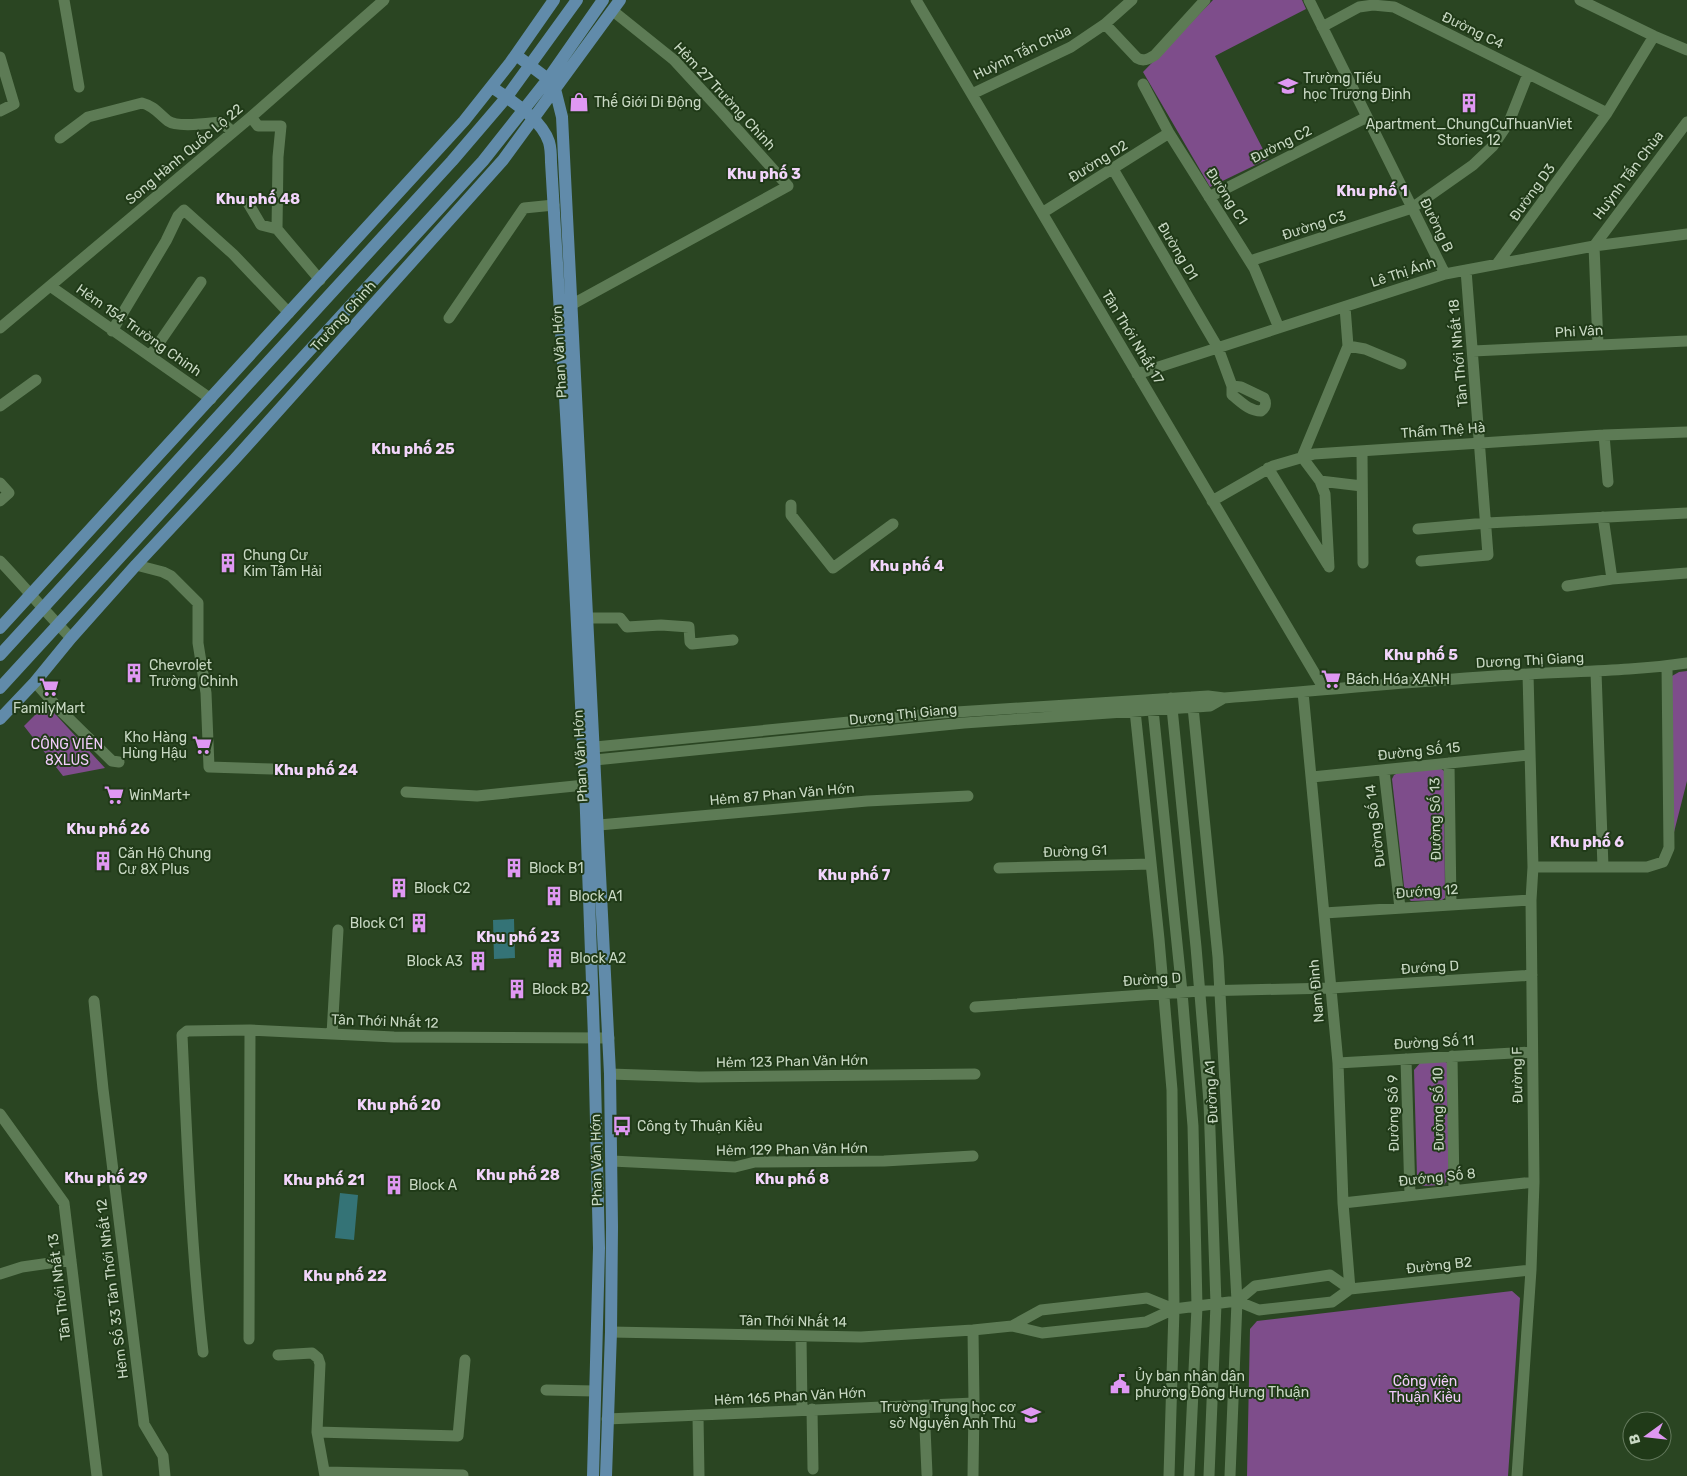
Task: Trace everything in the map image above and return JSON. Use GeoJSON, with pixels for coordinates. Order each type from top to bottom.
{"type":"FeatureCollection","features":[{"type":"Feature","properties":{"kind":"main road"},"geometry":{"type":"LineString","coordinates":[[0,628],[464,121],[516,55],[554,0]]}},
{"type":"Feature","properties":{"kind":"main road","name":"Trường Chinh"},"geometry":{"type":"LineString","coordinates":[[0,655],[409,210],[506,98],[577,0]]}},
{"type":"Feature","properties":{"kind":"main road","name":"Trường Chinh"},"geometry":{"type":"LineString","coordinates":[[0,688],[483,161],[528,115],[620,0]]}},
{"type":"Feature","properties":{"kind":"main road"},"geometry":{"type":"LineString","coordinates":[[602,1],[613,11]]}},
{"type":"Feature","properties":{"kind":"main road","name":"Trường Chinh"},"geometry":{"type":"LineString","coordinates":[[552,84],[602,1]]}},
{"type":"Feature","properties":{"kind":"main road"},"geometry":{"type":"LineString","coordinates":[[516,55],[552,84]]}},
{"type":"Feature","properties":{"kind":"main road","name":"Phan Văn Hớn"},"geometry":{"type":"LineString","coordinates":[[552,84],[562,117],[571,306],[570,390],[589,754],[599,825],[609,1038],[612,1162],[612,1332],[606,1476]]}},
{"type":"Feature","properties":{"kind":"main road","name":"Phan Văn Hớn"},"geometry":{"type":"LineString","coordinates":[[492,87],[528,115],[546,135],[550,144],[588,618],[589,754],[585,785],[594,1038],[598,1248],[594,1476]]}},
{"type":"Feature","properties":{"kind":"main road","name":"Trường Chinh"},"geometry":{"type":"LineString","coordinates":[[0,719],[35,682],[71,638],[136,565],[234,460],[459,211],[503,160],[528,115]]}},
{"type":"Feature","properties":{"kind":"street"},"geometry":{"type":"LineString","coordinates":[[64,0],[79,87]]}},
{"type":"Feature","properties":{"kind":"street","name":"Song Hành Quốc Lộ 22"},"geometry":{"type":"LineString","coordinates":[[0,328],[251,117],[384,0]]}},
{"type":"Feature","properties":{"kind":"street","name":"Tân Thới Nhất 17"},"geometry":{"type":"LineString","coordinates":[[916,0],[1324,689]]}},
{"type":"Feature","properties":{"kind":"street","name":"Huỳnh Tấn Chùa"},"geometry":{"type":"LineString","coordinates":[[972,94],[1071,47],[1106,24],[1132,0]]}},
{"type":"Feature","properties":{"kind":"street"},"geometry":{"type":"LineString","coordinates":[[1106,24],[1137,58],[1141,61],[1147,60],[1155,54],[1205,0]]}},
{"type":"Feature","properties":{"kind":"street","name":"Đường B"},"geometry":{"type":"LineString","coordinates":[[1309,0],[1445,274]]}},
{"type":"Feature","properties":{"kind":"street"},"geometry":{"type":"LineString","coordinates":[[1580,0],[1687,50]]}},
{"type":"Feature","properties":{"kind":"street","name":"Đường C4"},"geometry":{"type":"LineString","coordinates":[[1322,27],[1359,8],[1374,5],[1394,7],[1608,114]]}},
{"type":"Feature","properties":{"kind":"street","name":"Hẻm 27 Trường Chinh"},"geometry":{"type":"LineString","coordinates":[[571,306],[788,186],[674,60],[613,11]]}},
{"type":"Feature","properties":{"kind":"street","name":"Đường D3"},"geometry":{"type":"LineString","coordinates":[[1497,264],[1608,114],[1654,36]]}},
{"type":"Feature","properties":{"kind":"street"},"geometry":{"type":"LineString","coordinates":[[0,57],[14,104],[0,111]]}},
{"type":"Feature","properties":{"kind":"street","name":"Đường C3"},"geometry":{"type":"LineString","coordinates":[[1250,261],[1412,208],[1473,166],[1493,146],[1508,122],[1528,74]]}},
{"type":"Feature","properties":{"kind":"street","name":"Đường C1"},"geometry":{"type":"LineString","coordinates":[[1143,84],[1169,133],[1250,261],[1279,328]]}},
{"type":"Feature","properties":{"kind":"street"},"geometry":{"type":"LineString","coordinates":[[60,138],[88,117],[142,103],[161,113],[170,122],[200,124],[221,122],[233,132]]}},
{"type":"Feature","properties":{"kind":"street"},"geometry":{"type":"LineString","coordinates":[[251,117],[258,126],[280,126],[277,229]]}},
{"type":"Feature","properties":{"kind":"street","name":"Đường C2"},"geometry":{"type":"LineString","coordinates":[[1208,197],[1367,117]]}},
{"type":"Feature","properties":{"kind":"street","name":"Huỳnh Tấn Chùa"},"geometry":{"type":"LineString","coordinates":[[1594,246],[1686,128]]}},
{"type":"Feature","properties":{"kind":"street","name":"Đường D2"},"geometry":{"type":"LineString","coordinates":[[1042,213],[1169,133]]}},
{"type":"Feature","properties":{"kind":"street","name":"Đường D1"},"geometry":{"type":"LineString","coordinates":[[1113,169],[1218,348],[1232,386]]}},
{"type":"Feature","properties":{"kind":"street"},"geometry":{"type":"LineString","coordinates":[[248,203],[261,225],[277,229],[320,280]]}},
{"type":"Feature","properties":{"kind":"street"},"geometry":{"type":"LineString","coordinates":[[449,318],[524,208],[554,205]]}},
{"type":"Feature","properties":{"kind":"street"},"geometry":{"type":"LineString","coordinates":[[112,331],[166,241],[178,216],[184,210],[233,254],[289,313]]}},
{"type":"Feature","properties":{"kind":"street","name":"Lê Thị Ánh"},"geometry":{"type":"LineString","coordinates":[[1137,374],[1445,274],[1594,246],[1687,234]]}},
{"type":"Feature","properties":{"kind":"street"},"geometry":{"type":"LineString","coordinates":[[1594,246],[1598,345]]}},
{"type":"Feature","properties":{"kind":"street","name":"Tân Thới Nhất 18"},"geometry":{"type":"LineString","coordinates":[[1421,561],[1488,555],[1466,270]]}},
{"type":"Feature","properties":{"kind":"street"},"geometry":{"type":"LineString","coordinates":[[150,356],[201,282]]}},
{"type":"Feature","properties":{"kind":"street","name":"Hẻm 154 Trường Chinh"},"geometry":{"type":"LineString","coordinates":[[50,286],[211,399]]}},
{"type":"Feature","properties":{"kind":"street"},"geometry":{"type":"LineString","coordinates":[[1268,468],[1329,566],[1325,494],[1320,481],[1302,457],[1348,346],[1345,307]]}},
{"type":"Feature","properties":{"kind":"street","name":"Phi Vân"},"geometry":{"type":"LineString","coordinates":[[1473,351],[1687,341]]}},
{"type":"Feature","properties":{"kind":"street"},"geometry":{"type":"LineString","coordinates":[[1348,346],[1365,349],[1401,364]]}},
{"type":"Feature","properties":{"kind":"street"},"geometry":{"type":"LineString","coordinates":[[0,406],[36,380]]}},
{"type":"Feature","properties":{"kind":"street","name":"Thẩm Thệ Hà"},"geometry":{"type":"LineString","coordinates":[[1212,501],[1268,468],[1302,457],[1480,442],[1687,432]]}},
{"type":"Feature","properties":{"kind":"street"},"geometry":{"type":"LineString","coordinates":[[1604,435],[1608,482]]}},
{"type":"Feature","properties":{"kind":"street"},"geometry":{"type":"LineString","coordinates":[[1362,451],[1363,563]]}},
{"type":"Feature","properties":{"kind":"street"},"geometry":{"type":"LineString","coordinates":[[1320,481],[1362,486]]}},
{"type":"Feature","properties":{"kind":"street"},"geometry":{"type":"LineString","coordinates":[[0,483],[9,494],[0,501]]}},
{"type":"Feature","properties":{"kind":"street"},"geometry":{"type":"LineString","coordinates":[[791,505],[791,515],[833,568],[893,524]]}},
{"type":"Feature","properties":{"kind":"street"},"geometry":{"type":"LineString","coordinates":[[1418,529],[1487,523],[1687,513]]}},
{"type":"Feature","properties":{"kind":"street"},"geometry":{"type":"LineString","coordinates":[[1603,517],[1612,579]]}},
{"type":"Feature","properties":{"kind":"street"},"geometry":{"type":"LineString","coordinates":[[0,561],[19,580],[30,596],[71,638]]}},
{"type":"Feature","properties":{"kind":"street"},"geometry":{"type":"LineString","coordinates":[[136,565],[172,576],[198,603],[198,644],[206,693],[209,767],[272,769]]}},
{"type":"Feature","properties":{"kind":"street"},"geometry":{"type":"LineString","coordinates":[[1567,586],[1612,579],[1687,573]]}},
{"type":"Feature","properties":{"kind":"street"},"geometry":{"type":"LineString","coordinates":[[588,618],[620,618],[627,628],[660,625],[689,627],[690,642],[692,644],[733,640]]}},
{"type":"Feature","properties":{"kind":"street","name":"Dương Thị Giang"},"geometry":{"type":"LineString","coordinates":[[589,754],[788,728],[941,713],[1026,713],[1153,705],[1193,702],[1208,696],[1224,698],[1528,674],[1596,672],[1687,663]]}},
{"type":"Feature","properties":{"kind":"street"},"geometry":{"type":"LineString","coordinates":[[1533,867],[1647,867],[1663,862],[1669,848],[1667,666]]}},
{"type":"Feature","properties":{"kind":"street"},"geometry":{"type":"LineString","coordinates":[[1596,672],[1603,867]]}},
{"type":"Feature","properties":{"kind":"street","name":"Đường F"},"geometry":{"type":"LineString","coordinates":[[1517,1476],[1531,1270],[1534,1182],[1531,900],[1533,867],[1528,674]]}},
{"type":"Feature","properties":{"kind":"street"},"geometry":{"type":"LineString","coordinates":[[35,682],[59,709],[112,761],[118,762]]}},
{"type":"Feature","properties":{"kind":"street","name":"Nam Đình"},"geometry":{"type":"LineString","coordinates":[[1303,692],[1338,1063],[1350,1289]]}},
{"type":"Feature","properties":{"kind":"street","name":"Đường A1"},"geometry":{"type":"LineString","coordinates":[[1193,702],[1218,957],[1238,1301],[1230,1476]]}},
{"type":"Feature","properties":{"kind":"street","name":"Đường A1"},"geometry":{"type":"LineString","coordinates":[[1172,703],[1200,991],[1208,1102],[1216,1304],[1210,1476]]}},
{"type":"Feature","properties":{"kind":"street","name":"Đường A1"},"geometry":{"type":"LineString","coordinates":[[1153,705],[1182,992],[1193,1126],[1197,1307],[1189,1476]]}},
{"type":"Feature","properties":{"kind":"street"},"geometry":{"type":"LineString","coordinates":[[1135,706],[1152,864],[1172,1090],[1174,1309],[1169,1476]]}},
{"type":"Feature","properties":{"kind":"street","name":"Dương Thị Giang"},"geometry":{"type":"LineString","coordinates":[[589,754],[788,740],[964,723],[1026,713]]}},
{"type":"Feature","properties":{"kind":"street"},"geometry":{"type":"LineString","coordinates":[[788,728],[788,740]]}},
{"type":"Feature","properties":{"kind":"street","name":"Đường Số 15"},"geometry":{"type":"LineString","coordinates":[[1312,777],[1530,755]]}},
{"type":"Feature","properties":{"kind":"street","name":"Đường Số 13"},"geometry":{"type":"LineString","coordinates":[[1449,763],[1451,904]]}},
{"type":"Feature","properties":{"kind":"street","name":"Đường Số 14"},"geometry":{"type":"LineString","coordinates":[[1384,770],[1400,908]]}},
{"type":"Feature","properties":{"kind":"street"},"geometry":{"type":"LineString","coordinates":[[406,792],[477,796],[585,785]]}},
{"type":"Feature","properties":{"kind":"street","name":"Hẻm 87 Phan Văn Hớn"},"geometry":{"type":"LineString","coordinates":[[599,825],[866,801],[968,796]]}},
{"type":"Feature","properties":{"kind":"street","name":"Đường G1"},"geometry":{"type":"LineString","coordinates":[[1000,868],[1152,864]]}},
{"type":"Feature","properties":{"kind":"street","name":"Đướng 12"},"geometry":{"type":"LineString","coordinates":[[1324,913],[1531,900]]}},
{"type":"Feature","properties":{"kind":"street"},"geometry":{"type":"LineString","coordinates":[[332,1034],[338,930]]}},
{"type":"Feature","properties":{"kind":"street","name":"Đướng D"},"geometry":{"type":"LineString","coordinates":[[1331,988],[1532,975]]}},
{"type":"Feature","properties":{"kind":"street","name":"Đường D"},"geometry":{"type":"LineString","coordinates":[[975,1006],[1200,991],[1331,988]]}},
{"type":"Feature","properties":{"kind":"street","name":"Hẻm Số 33 Tân Thới Nhất 12"},"geometry":{"type":"LineString","coordinates":[[94,1001],[102,1089],[144,1424],[163,1456],[164,1476]]}},
{"type":"Feature","properties":{"kind":"street"},"geometry":{"type":"LineString","coordinates":[[249,1339],[250,1030]]}},
{"type":"Feature","properties":{"kind":"street","name":"Tân Thới Nhất 12"},"geometry":{"type":"LineString","coordinates":[[203,1352],[192,1241],[182,1035],[187,1031],[250,1030],[394,1038],[609,1038]]}},
{"type":"Feature","properties":{"kind":"street","name":"Đường Số 11"},"geometry":{"type":"LineString","coordinates":[[1338,1063],[1532,1052]]}},
{"type":"Feature","properties":{"kind":"street","name":"Đường Số 10"},"geometry":{"type":"LineString","coordinates":[[1452,1056],[1454,1191]]}},
{"type":"Feature","properties":{"kind":"street","name":"Đường Số 9"},"geometry":{"type":"LineString","coordinates":[[1406,1059],[1410,1196]]}},
{"type":"Feature","properties":{"kind":"street","name":"Hẻm 123 Phan Văn Hớn"},"geometry":{"type":"LineString","coordinates":[[610,1074],[699,1077],[975,1074]]}},
{"type":"Feature","properties":{"kind":"street","name":"Tân Thới Nhất 13"},"geometry":{"type":"LineString","coordinates":[[0,1114],[64,1203],[97,1476]]}},
{"type":"Feature","properties":{"kind":"street","name":"Hẻm 129 Phan Văn Hớn"},"geometry":{"type":"LineString","coordinates":[[612,1162],[735,1167],[755,1162],[874,1162],[973,1156]]}},
{"type":"Feature","properties":{"kind":"street","name":"Đướng Số 8"},"geometry":{"type":"LineString","coordinates":[[1344,1203],[1534,1182]]}},
{"type":"Feature","properties":{"kind":"street"},"geometry":{"type":"LineString","coordinates":[[0,1274],[22,1268],[71,1260]]}},
{"type":"Feature","properties":{"kind":"street","name":"Đường B2"},"geometry":{"type":"LineString","coordinates":[[973,1330],[1012,1326],[1042,1333],[1146,1322],[1174,1309],[1238,1301],[1259,1310],[1332,1302],[1350,1289],[1531,1270]]}},
{"type":"Feature","properties":{"kind":"street"},"geometry":{"type":"LineString","coordinates":[[1238,1301],[1255,1286],[1330,1275],[1350,1289]]}},
{"type":"Feature","properties":{"kind":"street","name":"Đường B2"},"geometry":{"type":"LineString","coordinates":[[1012,1326],[1041,1310],[1147,1298],[1174,1309]]}},
{"type":"Feature","properties":{"kind":"street"},"geometry":{"type":"LineString","coordinates":[[972,1476],[973,1330]]}},
{"type":"Feature","properties":{"kind":"street","name":"Tân Thới Nhất 14"},"geometry":{"type":"LineString","coordinates":[[612,1332],[861,1337],[973,1330]]}},
{"type":"Feature","properties":{"kind":"street"},"geometry":{"type":"LineString","coordinates":[[801,1336],[813,1468]]}},
{"type":"Feature","properties":{"kind":"street"},"geometry":{"type":"LineString","coordinates":[[278,1355],[312,1354],[318,1358],[320,1364],[317,1432],[325,1474],[463,1475]]}},
{"type":"Feature","properties":{"kind":"street"},"geometry":{"type":"LineString","coordinates":[[317,1432],[458,1436],[465,1360]]}},
{"type":"Feature","properties":{"kind":"street"},"geometry":{"type":"LineString","coordinates":[[546,1390],[595,1391]]}},
{"type":"Feature","properties":{"kind":"street","name":"Hẻm 165 Phan Văn Hớn"},"geometry":{"type":"LineString","coordinates":[[607,1419],[974,1403]]}},
{"type":"Feature","properties":{"kind":"street"},"geometry":{"type":"LineString","coordinates":[[924,1405],[927,1474]]}},
{"type":"Feature","properties":{"kind":"street"},"geometry":{"type":"LineString","coordinates":[[698,1416],[699,1476]]}},
{"type":"Feature","properties":{"kind":"green space"},"geometry":{"type":"Polygon","coordinates":[[[1213,0],[1302,0],[1306,9],[1215,56],[1268,159],[1210,187],[1143,72],[1213,0]]]}},
{"type":"Feature","properties":{"kind":"green space"},"geometry":{"type":"Polygon","coordinates":[[[1687,671],[1687,781],[1671,844],[1672,676],[1679,672],[1687,671]]]}},
{"type":"Feature","properties":{"kind":"green space","name":"CÔNG VIÊN 8XLUS"},"geometry":{"type":"Polygon","coordinates":[[[46,704],[105,768],[63,776],[24,726],[46,704]]]}},
{"type":"Feature","properties":{"kind":"green space"},"geometry":{"type":"Polygon","coordinates":[[[1440,768],[1444,771],[1445,898],[1442,900],[1411,901],[1405,895],[1392,779],[1398,773],[1440,768]]]}},
{"type":"Feature","properties":{"kind":"green space"},"geometry":{"type":"Polygon","coordinates":[[[1444,1061],[1447,1063],[1449,1178],[1444,1185],[1422,1186],[1417,1177],[1414,1070],[1421,1062],[1444,1061]]]}},
{"type":"Feature","properties":{"kind":"green space","name":"Công viên Thuận Kiều"},"geometry":{"type":"Polygon","coordinates":[[[1512,1291],[1520,1298],[1508,1476],[1247,1476],[1250,1329],[1257,1321],[1512,1291]]]}},
{"type":"Feature","properties":{"kind":"water"},"geometry":{"type":"Polygon","coordinates":[[[514,919],[515,958],[494,959],[493,920],[514,919]]]}},
{"type":"Feature","properties":{"kind":"water"},"geometry":{"type":"Polygon","coordinates":[[[340,1193],[358,1195],[354,1240],[335,1238],[340,1193]]]}},
{"type":"Feature","properties":{"kind":"place","name":"Trường Tiểu học Trương Định"},"geometry":{"type":"Point","coordinates":[1288,86]}},
{"type":"Feature","properties":{"kind":"place","name":"Thế Giới Di Động"},"geometry":{"type":"Point","coordinates":[579,102]}},
{"type":"Feature","properties":{"kind":"place","name":"Apartment_ChungCuThuanViet Stories 12"},"geometry":{"type":"Point","coordinates":[1469,103]}},
{"type":"Feature","properties":{"kind":"place","name":"Chung Cư Kim Tâm Hải"},"geometry":{"type":"Point","coordinates":[228,563]}},
{"type":"Feature","properties":{"kind":"place","name":"Chevrolet Trường Chinh"},"geometry":{"type":"Point","coordinates":[134,673]}},
{"type":"Feature","properties":{"kind":"place","name":"Bách Hóa XANH"},"geometry":{"type":"Point","coordinates":[1331,679]}},
{"type":"Feature","properties":{"kind":"place","name":"FamilyMart"},"geometry":{"type":"Point","coordinates":[49,687]}},
{"type":"Feature","properties":{"kind":"place","name":"Kho Hàng Hùng Hậu"},"geometry":{"type":"Point","coordinates":[202,745]}},
{"type":"Feature","properties":{"kind":"place","name":"WinMart+"},"geometry":{"type":"Point","coordinates":[114,795]}},
{"type":"Feature","properties":{"kind":"place","name":"Căn Hộ Chung Cư 8X Plus"},"geometry":{"type":"Point","coordinates":[103,861]}},
{"type":"Feature","properties":{"kind":"place","name":"Block B1"},"geometry":{"type":"Point","coordinates":[514,868]}},
{"type":"Feature","properties":{"kind":"place","name":"Block C2"},"geometry":{"type":"Point","coordinates":[399,888]}},
{"type":"Feature","properties":{"kind":"place","name":"Block A1"},"geometry":{"type":"Point","coordinates":[554,896]}},
{"type":"Feature","properties":{"kind":"place","name":"Block C1"},"geometry":{"type":"Point","coordinates":[419,923]}},
{"type":"Feature","properties":{"kind":"place","name":"Block A2"},"geometry":{"type":"Point","coordinates":[555,958]}},
{"type":"Feature","properties":{"kind":"place","name":"Block A3"},"geometry":{"type":"Point","coordinates":[478,961]}},
{"type":"Feature","properties":{"kind":"place","name":"Block B2"},"geometry":{"type":"Point","coordinates":[517,989]}},
{"type":"Feature","properties":{"kind":"place","name":"Công ty Thuận Kiều"},"geometry":{"type":"Point","coordinates":[622,1126]}},
{"type":"Feature","properties":{"kind":"place","name":"Block A"},"geometry":{"type":"Point","coordinates":[394,1185]}},
{"type":"Feature","properties":{"kind":"place","name":"Ủy ban nhân dân phường Đông Hưng Thuận"},"geometry":{"type":"Point","coordinates":[1120,1384]}},
{"type":"Feature","properties":{"kind":"place","name":"Trường Trung học cơ sở Nguyễn Anh Thủ"},"geometry":{"type":"Point","coordinates":[1031,1415]}},
{"type":"Feature","properties":{"kind":"district","name":"Khu phố 3"},"geometry":{"type":"Point","coordinates":[764,174]}},
{"type":"Feature","properties":{"kind":"district","name":"Khu phố 1"},"geometry":{"type":"Point","coordinates":[1372,191]}},
{"type":"Feature","properties":{"kind":"district","name":"Khu phố 48"},"geometry":{"type":"Point","coordinates":[258,199]}},
{"type":"Feature","properties":{"kind":"district","name":"Khu phố 25"},"geometry":{"type":"Point","coordinates":[413,449]}},
{"type":"Feature","properties":{"kind":"district","name":"Khu phố 4"},"geometry":{"type":"Point","coordinates":[907,566]}},
{"type":"Feature","properties":{"kind":"district","name":"Khu phố 5"},"geometry":{"type":"Point","coordinates":[1421,655]}},
{"type":"Feature","properties":{"kind":"district","name":"Khu phố 24"},"geometry":{"type":"Point","coordinates":[316,770]}},
{"type":"Feature","properties":{"kind":"district","name":"Khu phố 26"},"geometry":{"type":"Point","coordinates":[108,829]}},
{"type":"Feature","properties":{"kind":"district","name":"Khu phố 6"},"geometry":{"type":"Point","coordinates":[1587,842]}},
{"type":"Feature","properties":{"kind":"district","name":"Khu phố 7"},"geometry":{"type":"Point","coordinates":[854,875]}},
{"type":"Feature","properties":{"kind":"district","name":"Khu phố 23"},"geometry":{"type":"Point","coordinates":[518,937]}},
{"type":"Feature","properties":{"kind":"district","name":"Khu phố 20"},"geometry":{"type":"Point","coordinates":[399,1105]}},
{"type":"Feature","properties":{"kind":"district","name":"Khu phố 28"},"geometry":{"type":"Point","coordinates":[518,1175]}},
{"type":"Feature","properties":{"kind":"district","name":"Khu phố 29"},"geometry":{"type":"Point","coordinates":[106,1178]}},
{"type":"Feature","properties":{"kind":"district","name":"Khu phố 8"},"geometry":{"type":"Point","coordinates":[792,1179]}},
{"type":"Feature","properties":{"kind":"district","name":"Khu phố 21"},"geometry":{"type":"Point","coordinates":[324,1180]}},
{"type":"Feature","properties":{"kind":"district","name":"Khu phố 22"},"geometry":{"type":"Point","coordinates":[345,1276]}}]}
